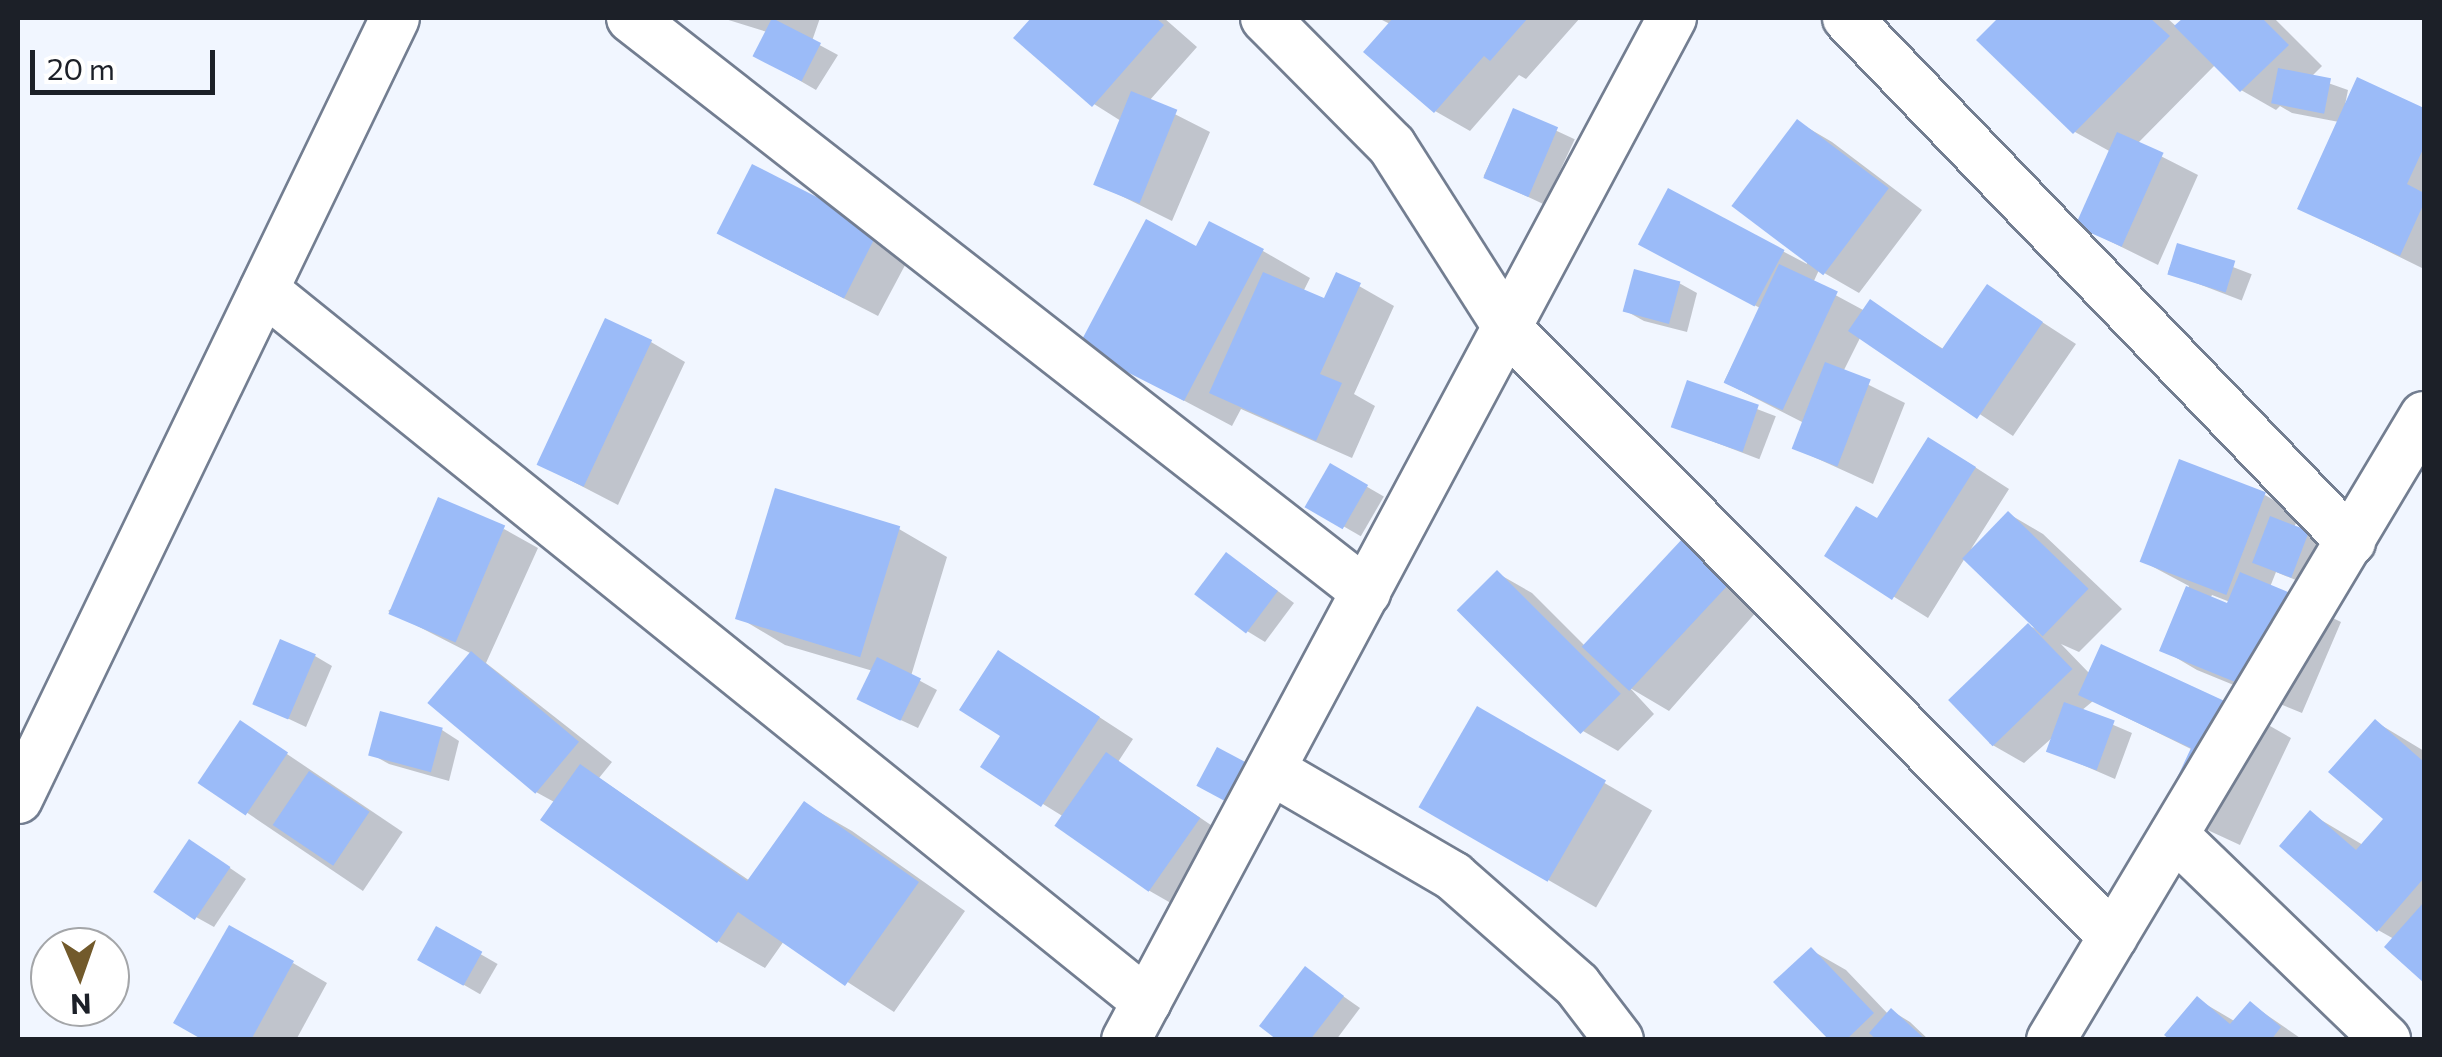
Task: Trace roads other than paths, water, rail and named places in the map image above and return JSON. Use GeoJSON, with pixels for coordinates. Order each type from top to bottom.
{"type":"FeatureCollection","features":[{"type":"Feature","properties":{"kind":"street"},"geometry":{"type":"LineString","coordinates":[[18,799],[395,18]]}},
{"type":"Feature","properties":{"kind":"street"},"geometry":{"type":"LineString","coordinates":[[631,18],[1366,592]]}},
{"type":"Feature","properties":{"kind":"street"},"geometry":{"type":"LineString","coordinates":[[1265,18],[1392,146],[1508,330],[2112,937]]}},
{"type":"Feature","properties":{"kind":"street"},"geometry":{"type":"LineString","coordinates":[[264,290],[1136,1021],[1672,18]]}},
{"type":"Feature","properties":{"kind":"street"},"geometry":{"type":"LineString","coordinates":[[1847,18],[2351,542]]}},
{"type":"Feature","properties":{"kind":"street"},"geometry":{"type":"LineString","coordinates":[[2050,1040],[2424,416]]}},
{"type":"Feature","properties":{"kind":"street"},"geometry":{"type":"LineString","coordinates":[[1271,770],[1454,876],[1577,986],[1620,1040]]}},
{"type":"Feature","properties":{"kind":"street"},"geometry":{"type":"LineString","coordinates":[[2174,834],[2386,1040]]}}]}
